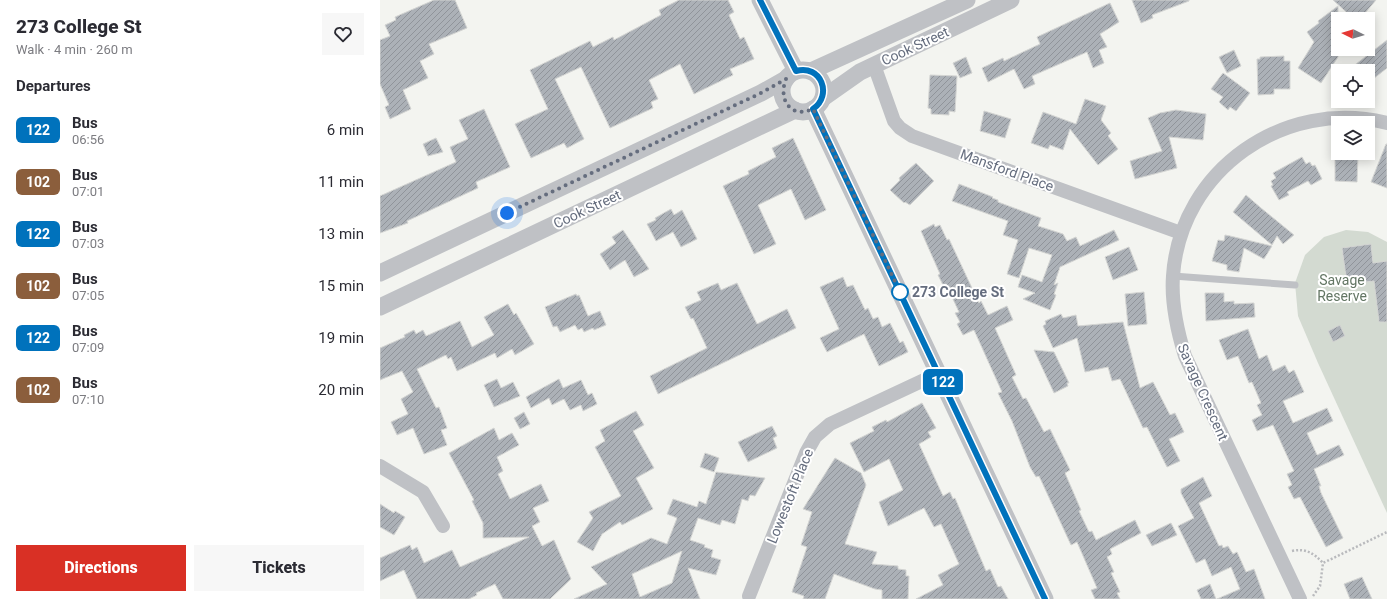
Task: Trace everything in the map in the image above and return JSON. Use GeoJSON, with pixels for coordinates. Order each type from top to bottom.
{"type":"FeatureCollection","features":[{"type":"Feature","properties":{"kind":"street"},"geometry":{"type":"LineString","coordinates":[[760,0],[797,74]]}},
{"type":"Feature","properties":{"kind":"street","name":"Cook Street"},"geometry":{"type":"LineString","coordinates":[[380,273],[761,93],[797,74],[885,38],[967,0]]}},
{"type":"Feature","properties":{"kind":"street","name":"Cook Street"},"geometry":{"type":"LineString","coordinates":[[818,104],[860,72],[1011,0]]}},
{"type":"Feature","properties":{"kind":"street"},"geometry":{"type":"LineString","coordinates":[[885,38],[893,56]]}},
{"type":"Feature","properties":{"kind":"street","name":"Mansford Place"},"geometry":{"type":"LineString","coordinates":[[874,65],[894,120],[900,128],[912,136],[1181,233]]}},
{"type":"Feature","properties":{"kind":"street"},"geometry":{"type":"LineString","coordinates":[[818,104],[804,112],[794,110],[789,107],[783,97],[782,91],[797,74],[816,74],[823,85],[818,104],[938,373],[1045,599]]}},
{"type":"Feature","properties":{"kind":"street","name":"Cook Street"},"geometry":{"type":"LineString","coordinates":[[380,307],[794,110]]}},
{"type":"Feature","properties":{"kind":"street","name":"Savage Crescent"},"geometry":{"type":"LineString","coordinates":[[1300,599],[1185,356],[1178,335],[1175,314],[1173,276],[1181,233],[1198,201],[1215,176],[1231,160],[1261,138],[1286,127],[1334,118],[1358,118],[1387,123]]}},
{"type":"Feature","properties":{"kind":"street","name":"Lowestoft Place"},"geometry":{"type":"LineString","coordinates":[[749,596],[806,452],[815,437],[830,424],[938,373]]}},
{"type":"Feature","properties":{"kind":"street"},"geometry":{"type":"LineString","coordinates":[[380,466],[423,492],[443,526]]}},
{"type":"Feature","properties":{"kind":"lane"},"geometry":{"type":"LineString","coordinates":[[1173,276],[1295,285]]}},
{"type":"Feature","properties":{"kind":"path"},"geometry":{"type":"LineString","coordinates":[[1323,563],[1387,532]]}},
{"type":"Feature","properties":{"kind":"path"},"geometry":{"type":"LineString","coordinates":[[1279,556],[1302,550],[1315,555],[1323,563]]}},
{"type":"Feature","properties":{"kind":"path"},"geometry":{"type":"LineString","coordinates":[[1309,599],[1315,595],[1320,586],[1323,563]]}},
{"type":"Feature","properties":{"kind":"green space","name":"Savage Reserve"},"geometry":{"type":"Polygon","coordinates":[[[1346,230],[1368,232],[1387,242],[1387,513],[1298,316],[1295,283],[1305,255],[1324,237],[1346,230]]]}},
{"type":"Feature","properties":{"kind":"building"},"geometry":{"type":"Polygon","coordinates":[[[434,0],[455,0],[467,28],[429,44],[434,54],[420,61],[428,78],[403,90],[411,109],[390,119],[385,107],[389,105],[380,84],[380,40],[390,36],[385,25],[396,20],[395,17],[434,0]]]}},
{"type":"Feature","properties":{"kind":"building"},"geometry":{"type":"Polygon","coordinates":[[[679,0],[728,0],[734,12],[729,15],[740,39],[744,37],[754,59],[730,69],[733,75],[694,94],[680,64],[649,80],[658,99],[651,102],[653,108],[610,128],[581,67],[555,79],[584,139],[567,148],[564,143],[531,158],[515,124],[548,109],[530,70],[590,41],[593,47],[613,37],[614,40],[661,15],[659,10],[679,0]]]}},
{"type":"Feature","properties":{"kind":"building"},"geometry":{"type":"Polygon","coordinates":[[[1132,0],[1189,1],[1152,15],[1153,18],[1141,23],[1132,0]]]}},
{"type":"Feature","properties":{"kind":"building"},"geometry":{"type":"Polygon","coordinates":[[[1333,0],[1376,0],[1366,12],[1346,12],[1333,0]]]}},
{"type":"Feature","properties":{"kind":"building"},"geometry":{"type":"Polygon","coordinates":[[[1110,3],[1119,22],[1100,34],[1107,47],[1099,50],[1104,63],[1093,68],[1087,52],[1032,76],[1035,84],[1024,89],[1014,69],[988,82],[982,68],[1003,58],[1004,61],[1040,44],[1037,37],[1110,3]]]}},
{"type":"Feature","properties":{"kind":"building"},"geometry":{"type":"Polygon","coordinates":[[[1338,6],[1338,12],[1331,12],[1331,56],[1338,57],[1333,64],[1331,64],[1331,68],[1321,83],[1298,68],[1314,42],[1307,32],[1319,23],[1318,21],[1338,6]]]}},
{"type":"Feature","properties":{"kind":"building"},"geometry":{"type":"Polygon","coordinates":[[[1387,40],[1387,68],[1375,77],[1375,64],[1356,64],[1366,56],[1375,56],[1375,49],[1387,40]]]}},
{"type":"Feature","properties":{"kind":"building"},"geometry":{"type":"Polygon","coordinates":[[[1234,50],[1241,66],[1227,73],[1219,57],[1234,50]]]}},
{"type":"Feature","properties":{"kind":"building"},"geometry":{"type":"Polygon","coordinates":[[[1284,56],[1284,61],[1290,61],[1290,89],[1274,89],[1274,94],[1258,95],[1257,59],[1260,59],[1260,57],[1284,56]]]}},
{"type":"Feature","properties":{"kind":"building"},"geometry":{"type":"Polygon","coordinates":[[[966,57],[972,73],[960,78],[953,63],[966,57]]]}},
{"type":"Feature","properties":{"kind":"building"},"geometry":{"type":"Polygon","coordinates":[[[1223,73],[1250,93],[1236,111],[1230,107],[1228,110],[1219,102],[1223,97],[1211,89],[1223,73]]]}},
{"type":"Feature","properties":{"kind":"building"},"geometry":{"type":"Polygon","coordinates":[[[930,75],[957,76],[955,112],[949,111],[949,115],[931,114],[931,109],[928,108],[930,75]]]}},
{"type":"Feature","properties":{"kind":"building"},"geometry":{"type":"Polygon","coordinates":[[[1085,99],[1106,106],[1101,120],[1111,133],[1108,136],[1118,149],[1098,165],[1070,129],[1063,150],[1050,145],[1048,149],[1031,143],[1043,112],[1076,124],[1085,99]]]}},
{"type":"Feature","properties":{"kind":"building"},"geometry":{"type":"Polygon","coordinates":[[[484,109],[510,167],[476,182],[478,188],[407,221],[408,223],[380,233],[380,196],[456,162],[450,147],[468,139],[459,120],[484,109]]]}},
{"type":"Feature","properties":{"kind":"building"},"geometry":{"type":"Polygon","coordinates":[[[1176,110],[1206,114],[1203,140],[1169,137],[1177,168],[1135,179],[1130,161],[1162,151],[1148,118],[1160,113],[1176,110]]]}},
{"type":"Feature","properties":{"kind":"building"},"geometry":{"type":"Polygon","coordinates":[[[984,111],[1011,119],[1005,138],[980,131],[984,111]]]}},
{"type":"Feature","properties":{"kind":"building"},"geometry":{"type":"Polygon","coordinates":[[[436,138],[443,152],[428,156],[423,144],[436,138]]]}},
{"type":"Feature","properties":{"kind":"building"},"geometry":{"type":"Polygon","coordinates":[[[793,138],[826,210],[805,220],[791,189],[758,205],[776,244],[754,254],[723,186],[749,174],[748,171],[776,157],[772,148],[793,138]]]}},
{"type":"Feature","properties":{"kind":"building"},"geometry":{"type":"Polygon","coordinates":[[[1387,144],[1387,188],[1371,182],[1387,144]]]}},
{"type":"Feature","properties":{"kind":"building"},"geometry":{"type":"Polygon","coordinates":[[[1302,157],[1306,164],[1310,162],[1312,166],[1315,165],[1322,179],[1311,185],[1308,181],[1287,192],[1289,195],[1279,200],[1271,186],[1273,185],[1271,181],[1276,178],[1273,173],[1302,157]]]}},
{"type":"Feature","properties":{"kind":"building"},"geometry":{"type":"Polygon","coordinates":[[[1335,160],[1358,160],[1357,182],[1335,181],[1335,160]]]}},
{"type":"Feature","properties":{"kind":"building"},"geometry":{"type":"Polygon","coordinates":[[[916,163],[934,181],[910,205],[905,202],[904,203],[890,190],[900,180],[899,178],[916,163]]]}},
{"type":"Feature","properties":{"kind":"building"},"geometry":{"type":"Polygon","coordinates":[[[959,184],[993,197],[992,198],[998,200],[998,202],[1041,218],[1038,226],[1063,234],[1067,241],[1076,237],[1080,246],[1114,230],[1119,240],[1060,267],[1054,285],[1058,283],[1054,294],[1056,295],[1050,310],[1023,299],[1035,293],[1018,287],[1022,275],[1042,282],[1052,255],[1029,248],[1019,278],[1007,274],[1018,240],[1003,235],[1008,221],[952,201],[959,184]]]}},
{"type":"Feature","properties":{"kind":"building"},"geometry":{"type":"Polygon","coordinates":[[[1246,195],[1294,235],[1283,244],[1277,236],[1272,245],[1233,212],[1246,195]]]}},
{"type":"Feature","properties":{"kind":"building"},"geometry":{"type":"Polygon","coordinates":[[[671,209],[674,215],[682,210],[697,239],[681,247],[673,232],[656,241],[647,224],[656,220],[655,218],[671,209]]]}},
{"type":"Feature","properties":{"kind":"building"},"geometry":{"type":"Polygon","coordinates":[[[934,224],[935,227],[940,225],[947,240],[949,239],[979,303],[981,301],[988,315],[1007,306],[1013,320],[995,328],[1016,375],[1012,377],[1023,399],[1026,398],[1044,432],[1050,429],[1070,470],[1065,473],[1081,510],[1079,511],[1089,532],[1092,531],[1096,540],[1135,520],[1141,533],[1110,549],[1112,554],[1107,557],[1114,572],[1111,573],[1120,592],[1117,593],[1120,599],[1095,599],[1091,590],[1097,588],[1077,542],[1071,545],[1039,476],[1036,477],[1030,467],[1012,421],[998,393],[1002,392],[974,330],[963,335],[957,324],[960,322],[955,313],[959,312],[946,284],[943,285],[938,275],[940,274],[921,231],[934,224]]]}},
{"type":"Feature","properties":{"kind":"building"},"geometry":{"type":"Polygon","coordinates":[[[623,230],[649,269],[634,277],[625,260],[610,270],[600,254],[616,243],[612,237],[623,230]]]}},
{"type":"Feature","properties":{"kind":"building"},"geometry":{"type":"Polygon","coordinates":[[[1225,235],[1272,246],[1264,259],[1244,248],[1239,272],[1227,270],[1227,265],[1212,261],[1218,240],[1224,241],[1225,235]]]}},
{"type":"Feature","properties":{"kind":"building"},"geometry":{"type":"Polygon","coordinates":[[[1371,244],[1373,263],[1387,261],[1387,322],[1379,322],[1374,281],[1347,284],[1342,248],[1371,244]]]}},
{"type":"Feature","properties":{"kind":"building"},"geometry":{"type":"Polygon","coordinates":[[[1129,247],[1138,270],[1113,280],[1105,257],[1129,247]]]}},
{"type":"Feature","properties":{"kind":"building"},"geometry":{"type":"Polygon","coordinates":[[[843,277],[847,287],[853,285],[865,310],[868,308],[873,319],[878,317],[882,327],[890,323],[900,343],[903,341],[908,352],[879,366],[864,334],[827,352],[820,338],[839,329],[820,287],[843,277]]]}},
{"type":"Feature","properties":{"kind":"building"},"geometry":{"type":"Polygon","coordinates":[[[718,283],[721,290],[737,283],[757,324],[787,309],[796,328],[658,394],[650,376],[707,348],[693,318],[691,319],[685,307],[701,300],[697,292],[718,283]]]}},
{"type":"Feature","properties":{"kind":"building"},"geometry":{"type":"Polygon","coordinates":[[[1144,292],[1147,324],[1128,326],[1125,294],[1144,292]]]}},
{"type":"Feature","properties":{"kind":"building"},"geometry":{"type":"Polygon","coordinates":[[[1205,293],[1224,293],[1224,302],[1234,301],[1234,304],[1254,303],[1255,317],[1206,321],[1205,293]]]}},
{"type":"Feature","properties":{"kind":"building"},"geometry":{"type":"Polygon","coordinates":[[[576,294],[577,296],[579,295],[588,316],[600,311],[606,325],[584,332],[582,328],[578,330],[575,325],[560,332],[557,326],[553,327],[545,307],[576,294]]]}},
{"type":"Feature","properties":{"kind":"building"},"geometry":{"type":"Polygon","coordinates":[[[508,304],[514,315],[516,313],[534,344],[515,355],[512,349],[497,358],[495,353],[457,371],[451,357],[448,359],[446,355],[417,369],[436,408],[439,407],[447,428],[441,430],[447,445],[424,454],[413,428],[397,435],[391,422],[408,414],[401,399],[413,392],[402,371],[380,380],[380,348],[405,337],[404,335],[414,330],[416,334],[423,330],[426,336],[460,321],[472,347],[494,335],[484,317],[508,304]]]}},
{"type":"Feature","properties":{"kind":"building"},"geometry":{"type":"Polygon","coordinates":[[[1061,314],[1063,318],[1076,315],[1078,326],[1123,322],[1140,388],[1153,382],[1170,415],[1175,413],[1184,432],[1169,439],[1180,461],[1167,467],[1147,427],[1143,428],[1120,379],[1112,381],[1108,367],[1085,372],[1077,338],[1053,348],[1043,326],[1046,324],[1045,321],[1061,314]]]}},
{"type":"Feature","properties":{"kind":"building"},"geometry":{"type":"Polygon","coordinates":[[[1340,325],[1345,336],[1333,342],[1328,331],[1340,325]]]}},
{"type":"Feature","properties":{"kind":"building"},"geometry":{"type":"Polygon","coordinates":[[[1248,329],[1259,359],[1267,355],[1273,371],[1285,365],[1289,373],[1294,370],[1304,392],[1283,401],[1293,423],[1327,408],[1333,421],[1307,433],[1317,455],[1339,445],[1344,455],[1314,469],[1321,486],[1319,486],[1321,493],[1343,538],[1326,547],[1300,497],[1294,499],[1288,487],[1292,485],[1287,474],[1294,471],[1273,425],[1257,431],[1252,420],[1262,415],[1257,405],[1261,403],[1252,382],[1249,383],[1238,356],[1227,360],[1219,340],[1248,329]]]}},
{"type":"Feature","properties":{"kind":"building"},"geometry":{"type":"Polygon","coordinates":[[[1034,350],[1054,352],[1069,383],[1067,383],[1068,386],[1054,393],[1034,350]]]}},
{"type":"Feature","properties":{"kind":"building"},"geometry":{"type":"Polygon","coordinates":[[[497,379],[501,388],[513,382],[520,396],[494,407],[484,385],[497,379]]]}},
{"type":"Feature","properties":{"kind":"building"},"geometry":{"type":"Polygon","coordinates":[[[559,379],[563,388],[581,380],[588,395],[592,393],[597,404],[583,411],[581,405],[570,410],[564,399],[552,405],[549,398],[531,408],[526,397],[559,379]]]}},
{"type":"Feature","properties":{"kind":"building"},"geometry":{"type":"Polygon","coordinates":[[[922,403],[936,428],[928,432],[931,437],[919,444],[943,496],[950,492],[953,499],[955,498],[986,571],[990,569],[998,587],[1001,586],[1008,599],[916,599],[943,585],[938,575],[959,564],[941,524],[934,527],[924,508],[888,526],[879,502],[903,490],[889,459],[864,472],[850,443],[874,431],[872,427],[886,420],[887,422],[922,403]]]}},
{"type":"Feature","properties":{"kind":"building"},"geometry":{"type":"Polygon","coordinates":[[[636,411],[644,425],[633,431],[654,468],[636,478],[653,509],[622,525],[620,522],[602,534],[593,551],[577,542],[593,518],[589,512],[621,496],[595,447],[605,441],[600,430],[636,411]]]}},
{"type":"Feature","properties":{"kind":"building"},"geometry":{"type":"Polygon","coordinates":[[[524,412],[530,424],[520,429],[514,418],[524,412]]]}},
{"type":"Feature","properties":{"kind":"building"},"geometry":{"type":"Polygon","coordinates":[[[772,426],[777,436],[773,438],[777,448],[748,462],[738,442],[772,426]]]}},
{"type":"Feature","properties":{"kind":"building"},"geometry":{"type":"Polygon","coordinates":[[[494,428],[499,440],[512,433],[519,445],[497,457],[503,471],[498,474],[510,499],[541,484],[549,501],[533,508],[540,522],[532,526],[542,546],[554,540],[571,579],[550,599],[503,599],[495,584],[476,593],[477,595],[469,599],[417,599],[404,570],[380,581],[380,558],[410,545],[412,550],[417,547],[424,563],[452,550],[460,567],[529,537],[483,538],[483,523],[472,501],[474,500],[449,453],[494,428]]]}},
{"type":"Feature","properties":{"kind":"building"},"geometry":{"type":"Polygon","coordinates":[[[705,453],[719,458],[714,472],[700,467],[705,453]]]}},
{"type":"Feature","properties":{"kind":"building"},"geometry":{"type":"Polygon","coordinates":[[[835,458],[861,473],[866,485],[845,544],[877,552],[872,564],[898,566],[898,569],[906,570],[906,576],[909,576],[908,599],[882,599],[882,590],[875,589],[834,574],[825,599],[803,599],[804,596],[792,592],[807,547],[801,545],[812,512],[803,509],[835,458]]]}},
{"type":"Feature","properties":{"kind":"building"},"geometry":{"type":"Polygon","coordinates":[[[716,472],[765,478],[755,496],[750,495],[748,501],[742,499],[735,524],[722,520],[720,525],[698,518],[690,540],[705,545],[704,547],[713,550],[711,557],[721,560],[716,575],[688,568],[700,599],[574,599],[607,584],[591,567],[651,538],[667,544],[677,518],[667,514],[673,499],[697,507],[699,501],[706,504],[716,472]],[[682,551],[632,574],[640,597],[672,583],[682,551]]]}},
{"type":"Feature","properties":{"kind":"building"},"geometry":{"type":"Polygon","coordinates":[[[1203,477],[1212,496],[1199,503],[1219,546],[1222,545],[1223,548],[1228,546],[1233,554],[1237,552],[1246,572],[1254,569],[1265,599],[1217,599],[1240,589],[1231,567],[1212,576],[1205,559],[1196,563],[1178,526],[1194,518],[1181,493],[1181,489],[1203,477]]]}},
{"type":"Feature","properties":{"kind":"building"},"geometry":{"type":"Polygon","coordinates":[[[380,504],[394,513],[395,511],[405,517],[394,535],[380,527],[380,504]]]}},
{"type":"Feature","properties":{"kind":"building"},"geometry":{"type":"Polygon","coordinates":[[[1171,523],[1177,535],[1152,546],[1146,535],[1171,523]]]}},
{"type":"Feature","properties":{"kind":"building"},"geometry":{"type":"Polygon","coordinates":[[[1362,577],[1372,599],[1350,599],[1344,584],[1362,577]]]}},
{"type":"Feature","properties":{"kind":"building"},"geometry":{"type":"Polygon","coordinates":[[[1210,584],[1216,599],[1201,599],[1197,590],[1210,584]]]}},
{"type":"Feature","properties":{"kind":"bus line","name":"122"},"geometry":{"type":"LineString","coordinates":[[760,0],[796,71],[811,71],[816,74],[823,85],[823,98],[813,109],[1045,599]]}},
{"type":"Feature","properties":{"kind":"place","name":"273 College St"},"geometry":{"type":"Point","coordinates":[900,292]}},
{"type":"Feature","properties":{"kind":"route"},"geometry":{"type":"LineString","coordinates":[[507,213],[761,93],[776,83],[786,79],[783,84],[782,91],[785,102],[789,107],[799,112],[813,109],[900,292]]}}]}
